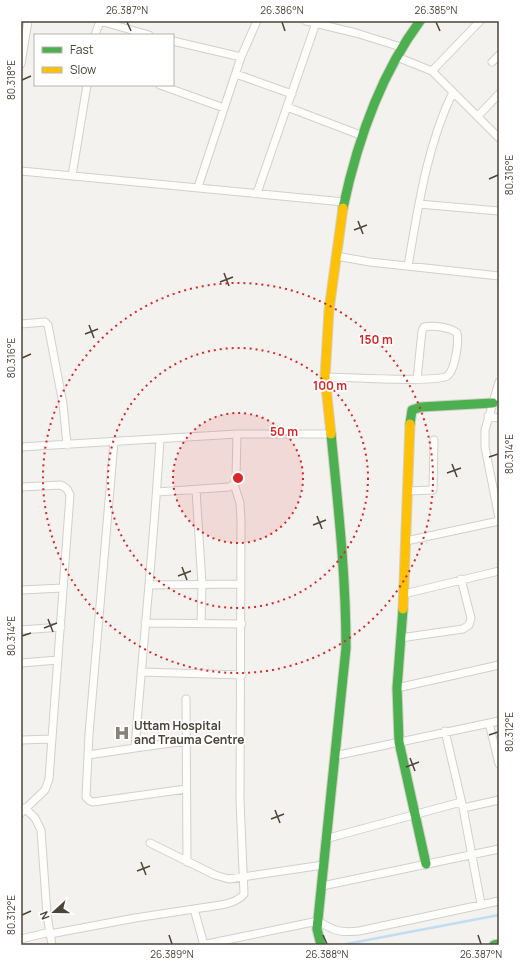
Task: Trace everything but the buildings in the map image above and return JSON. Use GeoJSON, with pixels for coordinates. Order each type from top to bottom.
{"type":"FeatureCollection","features":[{"type":"Feature","properties":{"kind":"main road"},"geometry":{"type":"LineString","coordinates":[[321,945],[318,925],[325,839],[346,648],[346,602],[338,491],[325,377],[326,349],[336,256],[344,202],[350,174],[376,100],[401,47],[420,21]]}},
{"type":"Feature","properties":{"kind":"main road"},"geometry":{"type":"LineString","coordinates":[[426,864],[399,742],[397,688],[404,594],[410,414],[412,410],[421,407],[493,403]]}},
{"type":"Feature","properties":{"kind":"main road"},"geometry":{"type":"LineString","coordinates":[[494,945],[499,944]]}},
{"type":"Feature","properties":{"kind":"street"},"geometry":{"type":"LineString","coordinates":[[21,64],[28,21]]}},
{"type":"Feature","properties":{"kind":"street"},"geometry":{"type":"LineString","coordinates":[[95,34],[100,21],[146,34]]}},
{"type":"Feature","properties":{"kind":"street"},"geometry":{"type":"LineString","coordinates":[[198,187],[241,57],[256,21]]}},
{"type":"Feature","properties":{"kind":"street"},"geometry":{"type":"LineString","coordinates":[[306,21],[356,32],[401,47]]}},
{"type":"Feature","properties":{"kind":"street"},"geometry":{"type":"LineString","coordinates":[[432,71],[480,21]]}},
{"type":"Feature","properties":{"kind":"street"},"geometry":{"type":"LineString","coordinates":[[257,193],[316,23]]}},
{"type":"Feature","properties":{"kind":"street"},"geometry":{"type":"LineString","coordinates":[[174,41],[241,57]]}},
{"type":"Feature","properties":{"kind":"street"},"geometry":{"type":"LineString","coordinates":[[492,62],[499,55]]}},
{"type":"Feature","properties":{"kind":"street"},"geometry":{"type":"LineString","coordinates":[[397,56],[432,71],[499,138]]}},
{"type":"Feature","properties":{"kind":"street"},"geometry":{"type":"LineString","coordinates":[[236,74],[292,94]]}},
{"type":"Feature","properties":{"kind":"street"},"geometry":{"type":"LineString","coordinates":[[72,176],[88,86]]}},
{"type":"Feature","properties":{"kind":"street"},"geometry":{"type":"LineString","coordinates":[[163,86],[224,108]]}},
{"type":"Feature","properties":{"kind":"street"},"geometry":{"type":"LineString","coordinates":[[408,266],[419,204],[442,117],[453,92]]}},
{"type":"Feature","properties":{"kind":"street"},"geometry":{"type":"LineString","coordinates":[[478,116],[499,94]]}},
{"type":"Feature","properties":{"kind":"street"},"geometry":{"type":"LineString","coordinates":[[287,107],[363,136]]}},
{"type":"Feature","properties":{"kind":"street"},"geometry":{"type":"LineString","coordinates":[[21,171],[344,202]]}},
{"type":"Feature","properties":{"kind":"street"},"geometry":{"type":"LineString","coordinates":[[419,204],[499,211]]}},
{"type":"Feature","properties":{"kind":"street"},"geometry":{"type":"LineString","coordinates":[[336,256],[499,276]]}},
{"type":"Feature","properties":{"kind":"street"},"geometry":{"type":"LineString","coordinates":[[21,324],[45,322],[48,325],[63,404],[67,445]]}},
{"type":"Feature","properties":{"kind":"street"},"geometry":{"type":"LineString","coordinates":[[325,377],[417,379],[442,378],[451,373],[458,339],[457,333],[453,330],[429,326],[424,327],[422,331],[417,379]]}},
{"type":"Feature","properties":{"kind":"street"},"geometry":{"type":"LineString","coordinates":[[499,382],[485,430],[485,447],[499,518]]}},
{"type":"Feature","properties":{"kind":"street"},"geometry":{"type":"LineString","coordinates":[[488,416],[499,418]]}},
{"type":"Feature","properties":{"kind":"street"},"geometry":{"type":"LineString","coordinates":[[21,447],[237,434],[332,434]]}},
{"type":"Feature","properties":{"kind":"street"},"geometry":{"type":"LineString","coordinates":[[21,940],[50,933],[194,909],[240,899],[244,894],[242,877],[240,800],[242,675],[241,521],[240,503],[234,484],[236,478],[237,434]]}},
{"type":"Feature","properties":{"kind":"street"},"geometry":{"type":"LineString","coordinates":[[135,748],[157,492],[160,439]]}},
{"type":"Feature","properties":{"kind":"street"},"geometry":{"type":"LineString","coordinates":[[408,492],[433,490],[434,440]]}},
{"type":"Feature","properties":{"kind":"street"},"geometry":{"type":"LineString","coordinates":[[114,442],[99,602],[86,797],[90,801],[186,789]]}},
{"type":"Feature","properties":{"kind":"street"},"geometry":{"type":"LineString","coordinates":[[157,492],[225,489],[234,484]]}},
{"type":"Feature","properties":{"kind":"street"},"geometry":{"type":"LineString","coordinates":[[21,487],[61,485],[67,489],[70,495],[49,779],[45,790],[23,811],[35,818],[41,830],[47,915],[52,945]]}},
{"type":"Feature","properties":{"kind":"street"},"geometry":{"type":"LineString","coordinates":[[196,490],[202,584],[201,624]]}},
{"type":"Feature","properties":{"kind":"street"},"geometry":{"type":"LineString","coordinates":[[406,541],[499,521]]}},
{"type":"Feature","properties":{"kind":"street"},"geometry":{"type":"LineString","coordinates":[[404,594],[499,571]]}},
{"type":"Feature","properties":{"kind":"street"},"geometry":{"type":"LineString","coordinates":[[400,638],[463,629],[469,625],[471,618],[461,579]]}},
{"type":"Feature","properties":{"kind":"street"},"geometry":{"type":"LineString","coordinates":[[149,585],[241,584]]}},
{"type":"Feature","properties":{"kind":"street"},"geometry":{"type":"LineString","coordinates":[[21,590],[63,588]]}},
{"type":"Feature","properties":{"kind":"street"},"geometry":{"type":"LineString","coordinates":[[145,623],[242,624]]}},
{"type":"Feature","properties":{"kind":"street"},"geometry":{"type":"LineString","coordinates":[[21,630],[61,627]]}},
{"type":"Feature","properties":{"kind":"street"},"geometry":{"type":"LineString","coordinates":[[21,663],[58,660]]}},
{"type":"Feature","properties":{"kind":"street"},"geometry":{"type":"LineString","coordinates":[[397,688],[499,666]]}},
{"type":"Feature","properties":{"kind":"street"},"geometry":{"type":"LineString","coordinates":[[141,672],[242,675]]}},
{"type":"Feature","properties":{"kind":"street"},"geometry":{"type":"LineString","coordinates":[[186,699],[187,862]]}},
{"type":"Feature","properties":{"kind":"street"},"geometry":{"type":"LineString","coordinates":[[334,756],[499,720]]}},
{"type":"Feature","properties":{"kind":"street"},"geometry":{"type":"LineString","coordinates":[[489,723],[499,764]]}},
{"type":"Feature","properties":{"kind":"street"},"geometry":{"type":"LineString","coordinates":[[445,731],[462,805],[481,904]]}},
{"type":"Feature","properties":{"kind":"street"},"geometry":{"type":"LineString","coordinates":[[21,740],[52,739]]}},
{"type":"Feature","properties":{"kind":"street"},"geometry":{"type":"LineString","coordinates":[[88,755],[186,741]]}},
{"type":"Feature","properties":{"kind":"street"},"geometry":{"type":"LineString","coordinates":[[325,839],[462,805],[499,800]]}},
{"type":"Feature","properties":{"kind":"street"},"geometry":{"type":"LineString","coordinates":[[150,843],[214,875],[229,879],[323,865]]}},
{"type":"Feature","properties":{"kind":"street"},"geometry":{"type":"LineString","coordinates":[[322,886],[472,856],[499,849]]}},
{"type":"Feature","properties":{"kind":"street"},"geometry":{"type":"LineString","coordinates":[[194,909],[203,945],[318,925],[344,932],[359,931],[499,901]]}},
{"type":"Feature","properties":{"kind":"waterway"},"geometry":{"type":"LineString","coordinates":[[341,945],[499,915]]}},
{"type":"Feature","properties":{"kind":"traffic: fast"},"geometry":{"type":"LineString","coordinates":[[343,208],[355,159],[372,110],[393,64],[420,21]]}},
{"type":"Feature","properties":{"kind":"traffic: fast"},"geometry":{"type":"LineString","coordinates":[[410,424],[412,410],[421,407],[493,403]]}},
{"type":"Feature","properties":{"kind":"traffic: fast"},"geometry":{"type":"LineString","coordinates":[[321,945],[317,929],[346,648],[343,567],[331,434]]}},
{"type":"Feature","properties":{"kind":"traffic: fast"},"geometry":{"type":"LineString","coordinates":[[403,609],[397,688],[399,742],[426,864]]}},
{"type":"Feature","properties":{"kind":"traffic: fast"},"geometry":{"type":"LineString","coordinates":[[494,945],[499,944]]}},
{"type":"Feature","properties":{"kind":"traffic: slow"},"geometry":{"type":"LineString","coordinates":[[331,434],[325,377],[329,310],[343,208]]}},
{"type":"Feature","properties":{"kind":"traffic: slow"},"geometry":{"type":"LineString","coordinates":[[403,609],[410,424]]}},
{"type":"Feature","properties":{"kind":"place","name":"Uttam Hospital and Trauma Centre"},"geometry":{"type":"Point","coordinates":[122,733]}}]}
